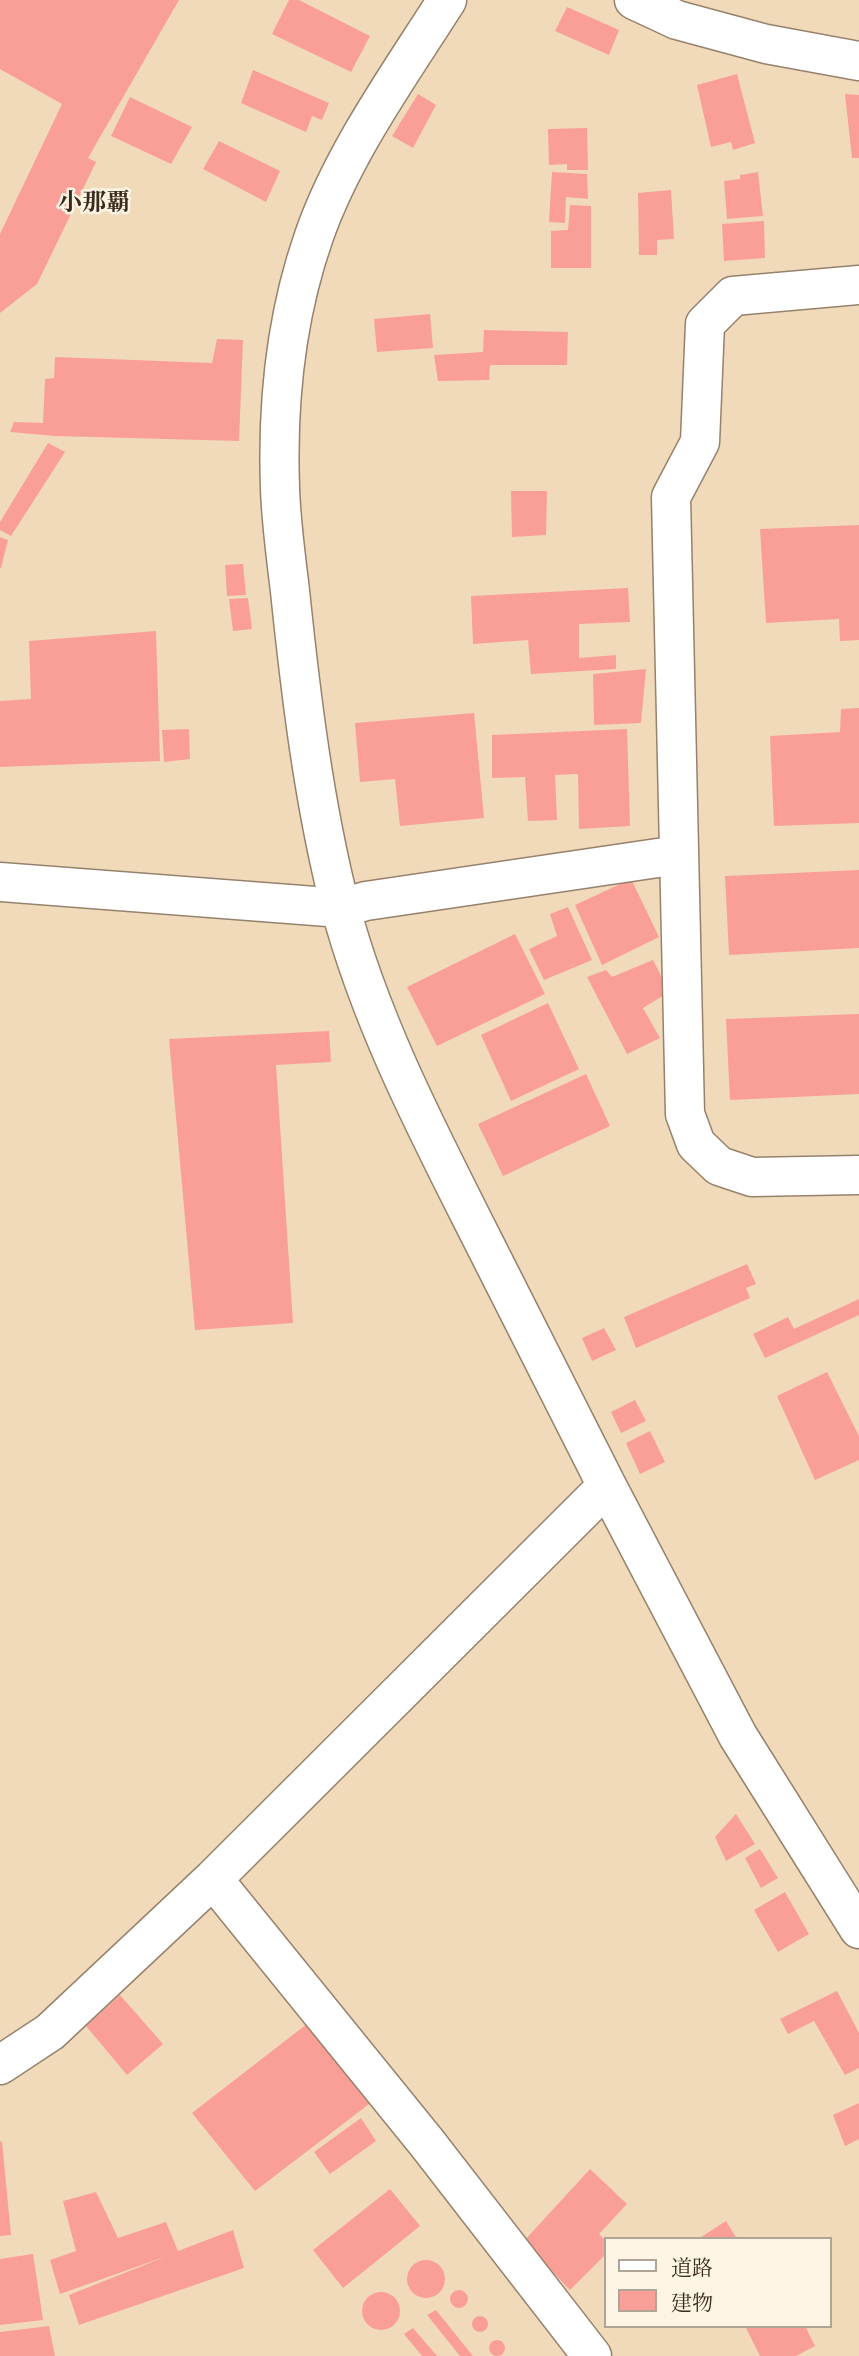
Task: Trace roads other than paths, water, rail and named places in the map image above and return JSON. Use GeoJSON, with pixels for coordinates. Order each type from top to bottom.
{"type":"FeatureCollection","features":[{"type":"Feature","properties":{"kind":"street"},"geometry":{"type":"LineString","coordinates":[[447,0],[378,108],[343,170],[315,233],[296,297],[286,358],[279,418],[280,491],[296,654],[318,803],[341,908],[383,1031],[416,1107],[607,1486],[738,1737],[859,1927]]}},
{"type":"Feature","properties":{"kind":"street"},"geometry":{"type":"LineString","coordinates":[[634,0],[677,20],[766,44],[859,61]]}},
{"type":"Feature","properties":{"kind":"street"},"geometry":{"type":"LineString","coordinates":[[859,285],[733,296],[705,324],[699,442],[671,497],[685,1114],[696,1144],[719,1166],[752,1177],[859,1175]]}},
{"type":"Feature","properties":{"kind":"street"},"geometry":{"type":"LineString","coordinates":[[0,882],[341,908],[366,901],[678,856]]}},
{"type":"Feature","properties":{"kind":"street"},"geometry":{"type":"LineString","coordinates":[[0,2065],[50,2032],[213,1879],[607,1486]]}},
{"type":"Feature","properties":{"kind":"street"},"geometry":{"type":"LineString","coordinates":[[213,1879],[418,2132],[592,2356]]}},
{"type":"Feature","properties":{"kind":"district","name":"小那覇"},"geometry":{"type":"Point","coordinates":[94,203]}}]}
